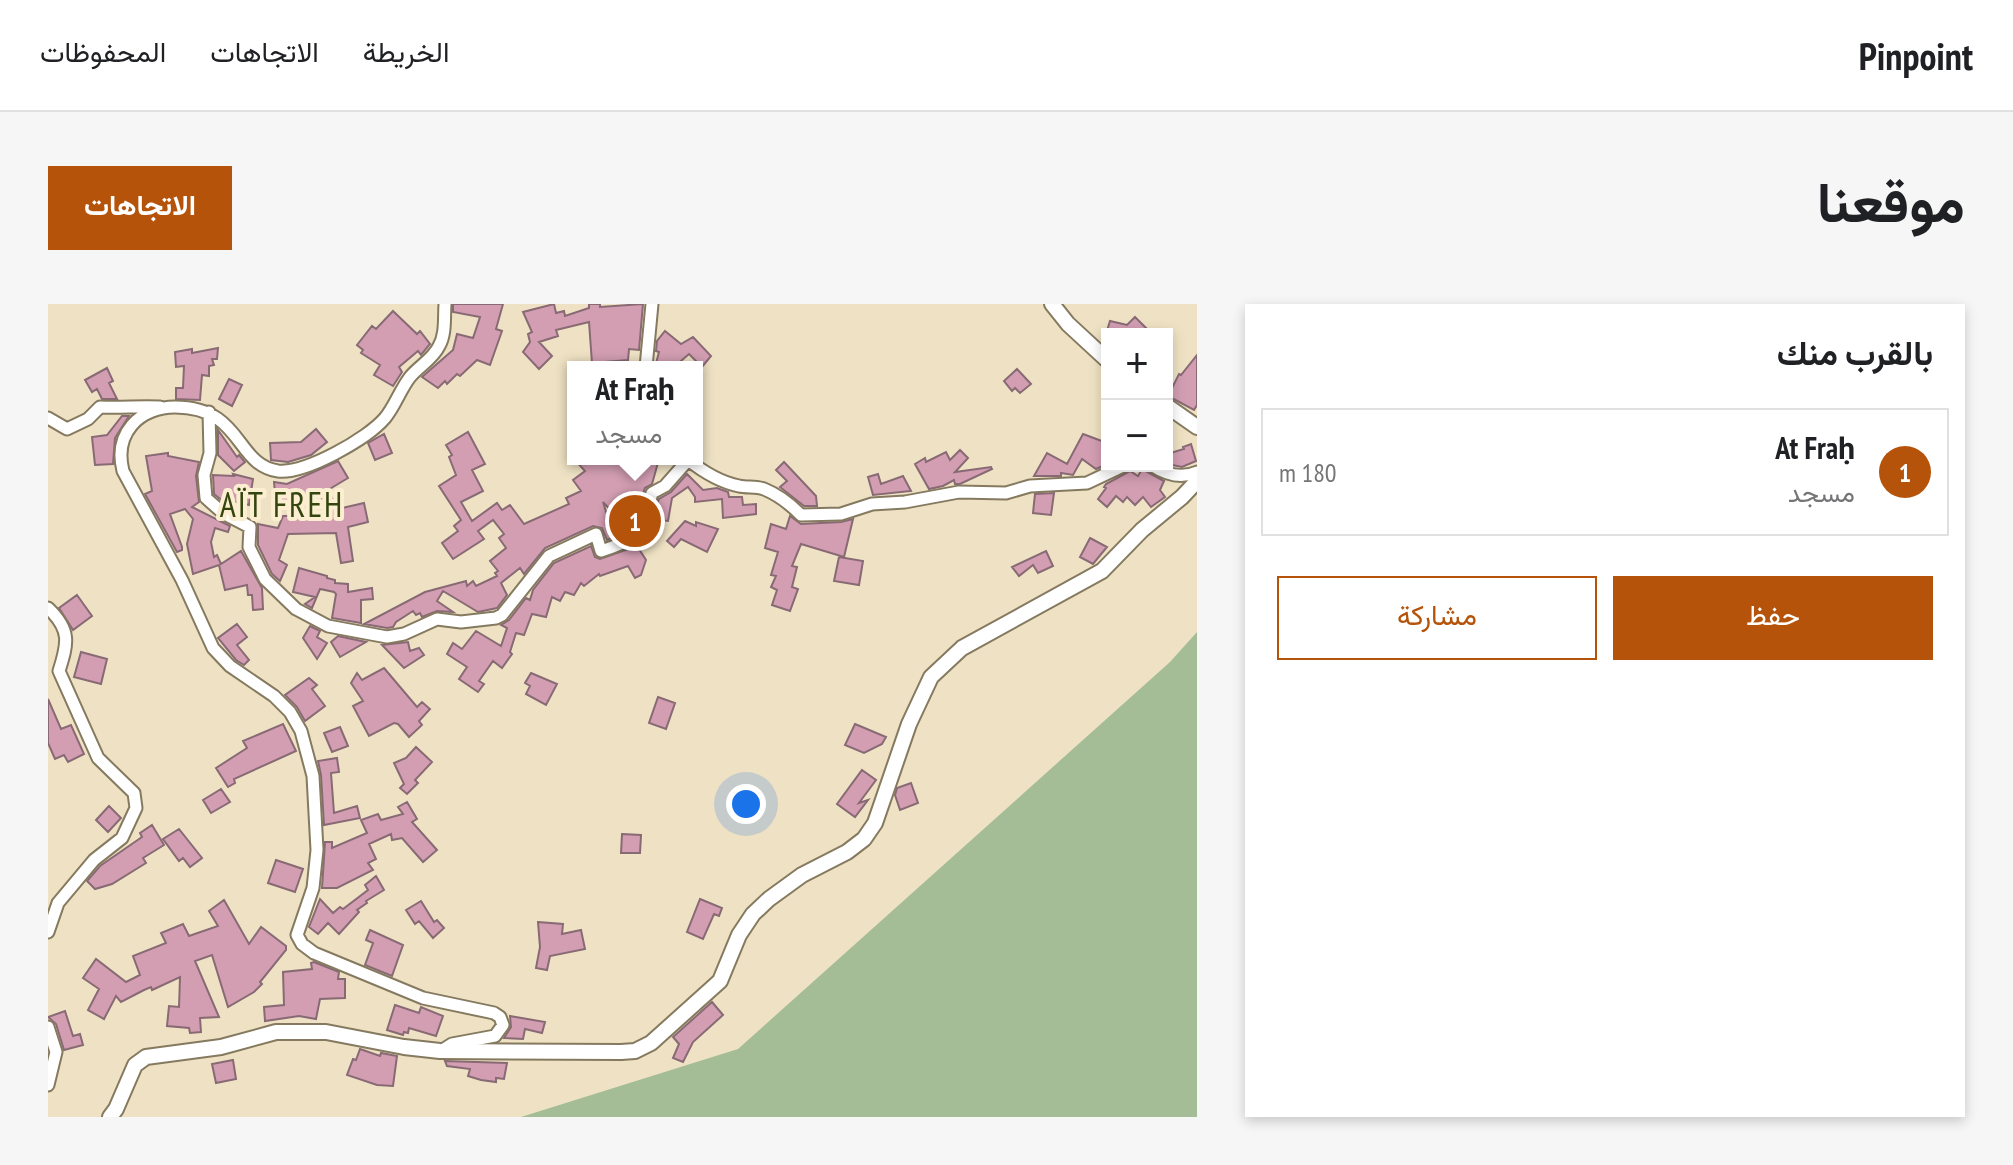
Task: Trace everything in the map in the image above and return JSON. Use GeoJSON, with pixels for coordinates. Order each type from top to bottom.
{"type":"FeatureCollection","features":[{"type":"Feature","properties":{"kind":"main road"},"geometry":{"type":"LineString","coordinates":[[1052,304],[1068,324],[1101,354]]}},
{"type":"Feature","properties":{"kind":"main road"},"geometry":{"type":"LineString","coordinates":[[1173,410],[1197,427]]}},
{"type":"Feature","properties":{"kind":"main road"},"geometry":{"type":"LineString","coordinates":[[110,1117],[135,1065],[146,1057],[221,1047],[276,1032],[326,1032],[404,1047],[513,1054],[635,1051],[651,1043],[720,981],[739,935],[753,914],[802,875],[847,852],[864,839],[875,823],[920,698],[931,677],[947,660],[962,648],[1102,571],[1197,481]]}},
{"type":"Feature","properties":{"kind":"street"},"geometry":{"type":"LineString","coordinates":[[48,418],[67,429],[88,419],[100,407],[199,408],[225,422],[258,463],[275,470],[294,472],[310,467],[376,428],[388,415],[404,384],[440,345],[445,304]]}},
{"type":"Feature","properties":{"kind":"street"},"geometry":{"type":"LineString","coordinates":[[647,361],[652,304]]}},
{"type":"Feature","properties":{"kind":"street"},"geometry":{"type":"LineString","coordinates":[[164,407],[143,416],[130,427],[121,444],[123,471],[182,580],[213,648],[230,666],[274,696],[290,712],[301,731],[313,776],[317,850],[313,888],[297,935],[302,944],[314,953],[405,991],[500,1017],[503,1025],[495,1036],[452,1044],[440,1051]]}},
{"type":"Feature","properties":{"kind":"street"},"geometry":{"type":"LineString","coordinates":[[209,412],[210,453],[204,475],[206,498],[223,513],[250,527],[249,547],[265,579],[296,609],[328,626],[387,637],[404,634],[437,619],[461,622],[502,615],[554,553],[596,534],[601,551],[635,537],[652,493],[665,486],[682,465]]}},
{"type":"Feature","properties":{"kind":"street"},"geometry":{"type":"LineString","coordinates":[[695,465],[721,481],[761,487],[783,498],[801,515],[821,516],[841,514],[872,504],[905,502],[959,492],[1006,493],[1030,486],[1087,483],[1110,472]]}},
{"type":"Feature","properties":{"kind":"street"},"geometry":{"type":"LineString","coordinates":[[1167,472],[1177,476],[1197,472]]}},
{"type":"Feature","properties":{"kind":"street"},"geometry":{"type":"LineString","coordinates":[[48,608],[60,619],[68,642],[59,671],[98,758],[134,793],[136,808],[122,838],[94,860],[58,903],[48,932]]}},
{"type":"Feature","properties":{"kind":"street"},"geometry":{"type":"LineString","coordinates":[[48,1027],[56,1052],[48,1085]]}},
{"type":"Feature","properties":{"kind":"green space"},"geometry":{"type":"Polygon","coordinates":[[[1197,632],[1197,1117],[521,1117],[738,1049],[1170,662],[1197,632]]]}},
{"type":"Feature","properties":{"kind":"building"},"geometry":{"type":"Polygon","coordinates":[[[453,304],[503,304],[496,329],[502,331],[490,365],[477,360],[460,376],[457,374],[438,388],[422,377],[453,350],[457,334],[473,338],[480,317],[453,312],[453,304]]]}},
{"type":"Feature","properties":{"kind":"building"},"geometry":{"type":"Polygon","coordinates":[[[554,304],[556,313],[564,311],[565,316],[589,308],[589,304],[600,304],[600,307],[643,304],[639,350],[629,349],[628,360],[592,361],[589,322],[556,330],[558,336],[539,342],[552,356],[539,369],[523,352],[530,342],[528,334],[532,332],[523,312],[554,304]]]}},
{"type":"Feature","properties":{"kind":"building"},"geometry":{"type":"Polygon","coordinates":[[[393,311],[417,334],[420,331],[430,344],[421,355],[418,351],[399,367],[402,372],[393,386],[374,375],[380,365],[361,353],[363,350],[357,345],[372,326],[376,329],[393,311]]]}},
{"type":"Feature","properties":{"kind":"building"},"geometry":{"type":"Polygon","coordinates":[[[1135,317],[1146,328],[1108,328],[1110,321],[1127,325],[1135,317]]]}},
{"type":"Feature","properties":{"kind":"building"},"geometry":{"type":"Polygon","coordinates":[[[665,331],[681,344],[693,337],[711,356],[703,366],[703,361],[696,361],[689,354],[681,361],[657,361],[657,341],[665,331]]]}},
{"type":"Feature","properties":{"kind":"building"},"geometry":{"type":"Polygon","coordinates":[[[218,348],[217,359],[212,359],[214,365],[209,366],[209,376],[202,375],[200,400],[176,399],[176,388],[183,388],[184,366],[176,367],[175,352],[192,349],[192,353],[218,348]]]}},
{"type":"Feature","properties":{"kind":"building"},"geometry":{"type":"Polygon","coordinates":[[[1197,355],[1197,405],[1194,410],[1173,399],[1173,386],[1197,355]]]}},
{"type":"Feature","properties":{"kind":"building"},"geometry":{"type":"Polygon","coordinates":[[[107,368],[113,381],[109,383],[117,399],[102,399],[97,389],[92,392],[85,380],[107,368]]]}},
{"type":"Feature","properties":{"kind":"building"},"geometry":{"type":"Polygon","coordinates":[[[1017,369],[1031,384],[1020,393],[1015,388],[1012,391],[1004,381],[1017,369]]]}},
{"type":"Feature","properties":{"kind":"building"},"geometry":{"type":"Polygon","coordinates":[[[229,379],[242,385],[232,406],[219,399],[229,379]]]}},
{"type":"Feature","properties":{"kind":"building"},"geometry":{"type":"Polygon","coordinates":[[[122,416],[129,416],[115,438],[113,464],[95,465],[92,437],[107,435],[122,416]]]}},
{"type":"Feature","properties":{"kind":"building"},"geometry":{"type":"Polygon","coordinates":[[[316,429],[327,442],[311,455],[288,462],[271,460],[270,443],[301,442],[316,429]]]}},
{"type":"Feature","properties":{"kind":"building"},"geometry":{"type":"Polygon","coordinates":[[[218,430],[237,457],[239,455],[245,462],[234,471],[218,455],[218,430]]]}},
{"type":"Feature","properties":{"kind":"building"},"geometry":{"type":"Polygon","coordinates":[[[468,432],[485,464],[472,470],[483,491],[461,502],[472,521],[497,503],[502,510],[510,505],[524,524],[569,504],[566,498],[581,491],[573,480],[585,471],[580,465],[657,465],[652,484],[645,488],[634,521],[628,529],[603,502],[614,537],[607,540],[602,528],[593,526],[545,548],[524,574],[520,568],[501,583],[507,595],[497,608],[478,612],[443,591],[437,601],[453,612],[437,611],[422,617],[413,611],[393,627],[387,628],[364,624],[425,592],[466,581],[467,586],[473,581],[476,586],[497,576],[495,573],[498,571],[490,561],[506,548],[499,538],[504,534],[493,520],[478,531],[484,539],[453,559],[442,543],[458,531],[454,526],[461,520],[439,486],[456,475],[449,457],[452,455],[446,445],[468,432]]]}},
{"type":"Feature","properties":{"kind":"building"},"geometry":{"type":"Polygon","coordinates":[[[384,434],[392,453],[375,460],[368,443],[384,434]]]}},
{"type":"Feature","properties":{"kind":"building"},"geometry":{"type":"Polygon","coordinates":[[[1083,434],[1101,441],[1101,467],[1096,469],[1082,459],[1073,475],[1034,476],[1047,453],[1067,464],[1083,434]]]}},
{"type":"Feature","properties":{"kind":"building"},"geometry":{"type":"Polygon","coordinates":[[[1191,444],[1196,461],[1182,467],[1173,465],[1173,452],[1191,444]]]}},
{"type":"Feature","properties":{"kind":"building"},"geometry":{"type":"Polygon","coordinates":[[[960,450],[968,458],[955,472],[992,469],[960,484],[955,484],[954,480],[929,489],[915,464],[946,452],[950,460],[960,450]]]}},
{"type":"Feature","properties":{"kind":"building"},"geometry":{"type":"Polygon","coordinates":[[[168,453],[168,456],[199,462],[196,476],[199,502],[192,507],[230,526],[228,532],[215,528],[211,542],[214,557],[217,555],[221,564],[241,551],[262,588],[263,609],[253,610],[252,595],[248,595],[247,585],[225,590],[219,565],[193,574],[187,544],[193,519],[185,509],[170,514],[182,547],[177,552],[145,494],[152,491],[146,456],[168,453]]]}},
{"type":"Feature","properties":{"kind":"building"},"geometry":{"type":"Polygon","coordinates":[[[338,461],[348,478],[328,490],[338,509],[364,503],[368,522],[348,527],[353,561],[341,563],[336,533],[288,534],[279,560],[287,565],[280,581],[272,574],[258,545],[258,524],[278,528],[283,516],[331,515],[320,495],[286,506],[287,503],[276,504],[274,482],[287,484],[338,461]]]}},
{"type":"Feature","properties":{"kind":"building"},"geometry":{"type":"Polygon","coordinates":[[[784,462],[816,496],[817,506],[804,506],[780,487],[787,481],[776,470],[784,462]]]}},
{"type":"Feature","properties":{"kind":"building"},"geometry":{"type":"Polygon","coordinates":[[[1128,472],[1138,476],[1140,472],[1148,472],[1164,481],[1160,490],[1165,497],[1151,507],[1143,497],[1135,505],[1127,497],[1123,502],[1116,496],[1107,507],[1098,499],[1106,484],[1128,472]]]}},
{"type":"Feature","properties":{"kind":"building"},"geometry":{"type":"Polygon","coordinates":[[[233,474],[253,479],[249,505],[232,501],[231,508],[214,494],[213,475],[233,474]]]}},
{"type":"Feature","properties":{"kind":"building"},"geometry":{"type":"Polygon","coordinates":[[[687,474],[703,490],[717,488],[728,492],[729,497],[742,497],[743,505],[756,504],[756,514],[723,518],[722,499],[695,502],[688,487],[672,498],[668,521],[660,520],[655,533],[650,531],[642,542],[659,499],[671,492],[687,474]]]}},
{"type":"Feature","properties":{"kind":"building"},"geometry":{"type":"Polygon","coordinates":[[[878,474],[881,484],[903,476],[911,491],[873,495],[868,477],[878,474]]]}},
{"type":"Feature","properties":{"kind":"building"},"geometry":{"type":"Polygon","coordinates":[[[1054,493],[1051,515],[1033,513],[1035,494],[1054,493]]]}},
{"type":"Feature","properties":{"kind":"building"},"geometry":{"type":"Polygon","coordinates":[[[790,516],[801,524],[853,519],[844,557],[801,544],[792,566],[797,567],[792,587],[798,589],[790,611],[772,605],[777,590],[771,587],[776,576],[771,575],[778,552],[765,548],[771,524],[786,529],[790,516]]]}},
{"type":"Feature","properties":{"kind":"building"},"geometry":{"type":"Polygon","coordinates":[[[685,521],[718,529],[707,552],[681,539],[674,547],[667,541],[685,521]]]}},
{"type":"Feature","properties":{"kind":"building"},"geometry":{"type":"Polygon","coordinates":[[[1090,538],[1107,547],[1093,564],[1080,557],[1090,538]]]}},
{"type":"Feature","properties":{"kind":"building"},"geometry":{"type":"Polygon","coordinates":[[[591,546],[595,557],[600,559],[637,546],[646,560],[641,575],[635,578],[628,566],[599,574],[584,586],[581,583],[574,595],[565,592],[560,601],[552,597],[546,617],[532,614],[524,635],[516,633],[512,654],[502,668],[493,661],[479,681],[484,684],[478,692],[459,679],[467,667],[447,654],[453,643],[462,649],[476,631],[501,646],[507,628],[501,625],[509,620],[526,598],[530,600],[533,590],[554,563],[591,546]]]}},
{"type":"Feature","properties":{"kind":"building"},"geometry":{"type":"Polygon","coordinates":[[[1046,551],[1053,566],[1038,573],[1033,565],[1019,576],[1012,567],[1046,551]]]}},
{"type":"Feature","properties":{"kind":"building"},"geometry":{"type":"Polygon","coordinates":[[[839,557],[863,561],[859,585],[834,581],[839,557]]]}},
{"type":"Feature","properties":{"kind":"building"},"geometry":{"type":"Polygon","coordinates":[[[299,568],[327,576],[335,583],[348,584],[348,592],[372,588],[373,599],[361,600],[361,623],[332,618],[334,592],[320,589],[312,608],[305,604],[315,597],[293,592],[299,568]]]}},
{"type":"Feature","properties":{"kind":"building"},"geometry":{"type":"Polygon","coordinates":[[[77,595],[92,616],[73,630],[59,608],[77,595]]]}},
{"type":"Feature","properties":{"kind":"building"},"geometry":{"type":"Polygon","coordinates":[[[237,624],[247,637],[237,645],[249,660],[244,665],[218,638],[237,624]]]}},
{"type":"Feature","properties":{"kind":"building"},"geometry":{"type":"Polygon","coordinates":[[[310,626],[320,631],[317,637],[327,643],[317,659],[303,638],[310,626]]]}},
{"type":"Feature","properties":{"kind":"building"},"geometry":{"type":"Polygon","coordinates":[[[338,636],[366,642],[340,657],[331,642],[338,636]]]}},
{"type":"Feature","properties":{"kind":"building"},"geometry":{"type":"Polygon","coordinates":[[[408,642],[410,651],[419,648],[424,655],[404,668],[382,645],[408,642]]]}},
{"type":"Feature","properties":{"kind":"building"},"geometry":{"type":"Polygon","coordinates":[[[81,652],[107,659],[101,684],[74,677],[81,652]]]}},
{"type":"Feature","properties":{"kind":"building"},"geometry":{"type":"Polygon","coordinates":[[[384,668],[417,707],[422,702],[430,709],[419,721],[422,725],[409,737],[394,723],[369,736],[353,706],[363,701],[351,683],[357,673],[362,680],[384,668]]]}},
{"type":"Feature","properties":{"kind":"building"},"geometry":{"type":"Polygon","coordinates":[[[531,673],[557,684],[546,705],[526,694],[530,686],[525,683],[531,673]]]}},
{"type":"Feature","properties":{"kind":"building"},"geometry":{"type":"Polygon","coordinates":[[[309,678],[317,685],[312,689],[325,706],[305,721],[285,695],[309,678]]]}},
{"type":"Feature","properties":{"kind":"building"},"geometry":{"type":"Polygon","coordinates":[[[658,697],[675,703],[666,729],[649,723],[658,697]]]}},
{"type":"Feature","properties":{"kind":"building"},"geometry":{"type":"Polygon","coordinates":[[[48,699],[61,729],[71,725],[84,754],[68,762],[64,755],[55,759],[48,743],[48,699]]]}},
{"type":"Feature","properties":{"kind":"building"},"geometry":{"type":"Polygon","coordinates":[[[283,724],[296,751],[234,779],[235,783],[228,787],[216,768],[247,748],[243,741],[283,724]]]}},
{"type":"Feature","properties":{"kind":"building"},"geometry":{"type":"Polygon","coordinates":[[[855,724],[886,737],[882,744],[864,753],[845,745],[855,724]]]}},
{"type":"Feature","properties":{"kind":"building"},"geometry":{"type":"Polygon","coordinates":[[[340,727],[348,746],[332,752],[324,733],[340,727]]]}},
{"type":"Feature","properties":{"kind":"building"},"geometry":{"type":"Polygon","coordinates":[[[416,747],[432,762],[407,794],[400,788],[404,784],[394,763],[406,758],[416,747]]]}},
{"type":"Feature","properties":{"kind":"building"},"geometry":{"type":"Polygon","coordinates":[[[337,758],[339,772],[331,773],[334,813],[357,806],[360,818],[324,825],[318,761],[337,758]]]}},
{"type":"Feature","properties":{"kind":"building"},"geometry":{"type":"Polygon","coordinates":[[[862,770],[876,780],[859,803],[868,800],[855,817],[837,804],[862,770]]]}},
{"type":"Feature","properties":{"kind":"building"},"geometry":{"type":"Polygon","coordinates":[[[911,783],[918,803],[900,810],[895,795],[897,788],[911,783]]]}},
{"type":"Feature","properties":{"kind":"building"},"geometry":{"type":"Polygon","coordinates":[[[221,789],[230,802],[211,813],[203,800],[221,789]]]}},
{"type":"Feature","properties":{"kind":"building"},"geometry":{"type":"Polygon","coordinates":[[[407,802],[417,819],[412,822],[437,850],[423,862],[402,838],[392,840],[391,834],[369,844],[376,859],[368,863],[373,870],[337,888],[322,888],[325,842],[332,842],[332,848],[367,833],[361,820],[378,814],[381,820],[403,814],[398,807],[407,802]]]}},
{"type":"Feature","properties":{"kind":"building"},"geometry":{"type":"Polygon","coordinates":[[[109,806],[121,818],[108,832],[96,820],[109,806]]]}},
{"type":"Feature","properties":{"kind":"building"},"geometry":{"type":"Polygon","coordinates":[[[152,825],[164,845],[143,858],[146,863],[112,884],[95,889],[87,881],[100,866],[142,837],[140,833],[152,825]]]}},
{"type":"Feature","properties":{"kind":"building"},"geometry":{"type":"Polygon","coordinates":[[[179,829],[202,858],[190,867],[183,858],[179,861],[163,839],[179,829]]]}},
{"type":"Feature","properties":{"kind":"building"},"geometry":{"type":"Polygon","coordinates":[[[622,834],[641,835],[640,853],[621,853],[622,834]]]}},
{"type":"Feature","properties":{"kind":"building"},"geometry":{"type":"Polygon","coordinates":[[[276,860],[303,869],[295,892],[268,883],[276,860]]]}},
{"type":"Feature","properties":{"kind":"building"},"geometry":{"type":"Polygon","coordinates":[[[376,876],[384,890],[366,901],[339,934],[328,923],[318,934],[309,927],[320,899],[333,913],[340,907],[343,909],[368,890],[365,885],[376,876]]]}},
{"type":"Feature","properties":{"kind":"building"},"geometry":{"type":"Polygon","coordinates":[[[700,899],[722,908],[719,916],[714,914],[703,939],[687,932],[700,899]]]}},
{"type":"Feature","properties":{"kind":"building"},"geometry":{"type":"Polygon","coordinates":[[[224,900],[249,944],[261,927],[286,946],[254,992],[228,1007],[212,955],[195,961],[219,1017],[200,1018],[201,1032],[190,1033],[189,1028],[167,1026],[169,1006],[179,1007],[180,977],[121,1002],[116,996],[104,1019],[88,1010],[99,989],[83,978],[96,959],[126,982],[140,975],[133,956],[166,943],[161,933],[183,924],[189,936],[218,926],[209,911],[224,900]]]}},
{"type":"Feature","properties":{"kind":"building"},"geometry":{"type":"Polygon","coordinates":[[[421,901],[434,922],[437,920],[444,928],[433,938],[419,921],[415,924],[406,910],[421,901]]]}},
{"type":"Feature","properties":{"kind":"building"},"geometry":{"type":"Polygon","coordinates":[[[538,922],[563,924],[562,934],[581,930],[585,949],[550,956],[547,970],[536,968],[540,947],[538,922]]]}},
{"type":"Feature","properties":{"kind":"building"},"geometry":{"type":"Polygon","coordinates":[[[370,930],[403,945],[392,976],[365,965],[373,943],[366,940],[370,930]]]}},
{"type":"Feature","properties":{"kind":"building"},"geometry":{"type":"Polygon","coordinates":[[[311,963],[339,972],[338,979],[345,979],[345,998],[320,999],[316,1019],[299,1016],[265,1021],[264,1007],[284,1005],[283,972],[312,969],[311,963]]]}},
{"type":"Feature","properties":{"kind":"building"},"geometry":{"type":"Polygon","coordinates":[[[712,1002],[723,1015],[693,1042],[683,1062],[673,1058],[679,1044],[673,1037],[712,1002]]]}},
{"type":"Feature","properties":{"kind":"building"},"geometry":{"type":"Polygon","coordinates":[[[395,1005],[419,1013],[421,1007],[443,1016],[436,1036],[409,1028],[408,1033],[404,1032],[403,1035],[387,1030],[395,1005]]]}},
{"type":"Feature","properties":{"kind":"building"},"geometry":{"type":"Polygon","coordinates":[[[65,1011],[73,1036],[80,1034],[83,1045],[64,1050],[56,1024],[48,1017],[65,1011]]]}},
{"type":"Feature","properties":{"kind":"building"},"geometry":{"type":"Polygon","coordinates":[[[510,1016],[545,1022],[542,1033],[525,1029],[523,1039],[504,1038],[511,1027],[510,1016]]]}},
{"type":"Feature","properties":{"kind":"building"},"geometry":{"type":"Polygon","coordinates":[[[360,1049],[380,1056],[381,1053],[397,1056],[393,1086],[377,1085],[347,1075],[360,1049]]]}},
{"type":"Feature","properties":{"kind":"building"},"geometry":{"type":"Polygon","coordinates":[[[233,1060],[236,1079],[216,1083],[212,1064],[233,1060]]]}},
{"type":"Feature","properties":{"kind":"building"},"geometry":{"type":"Polygon","coordinates":[[[445,1061],[507,1063],[504,1079],[496,1078],[496,1082],[468,1076],[470,1069],[447,1066],[445,1061]]]}},
{"type":"Feature","properties":{"kind":"place","name":"At Fraḥ"},"geometry":{"type":"Point","coordinates":[635,521]}},
{"type":"Feature","properties":{"kind":"district","name":"AÏT FREH"},"geometry":{"type":"Point","coordinates":[282,504]}}]}
